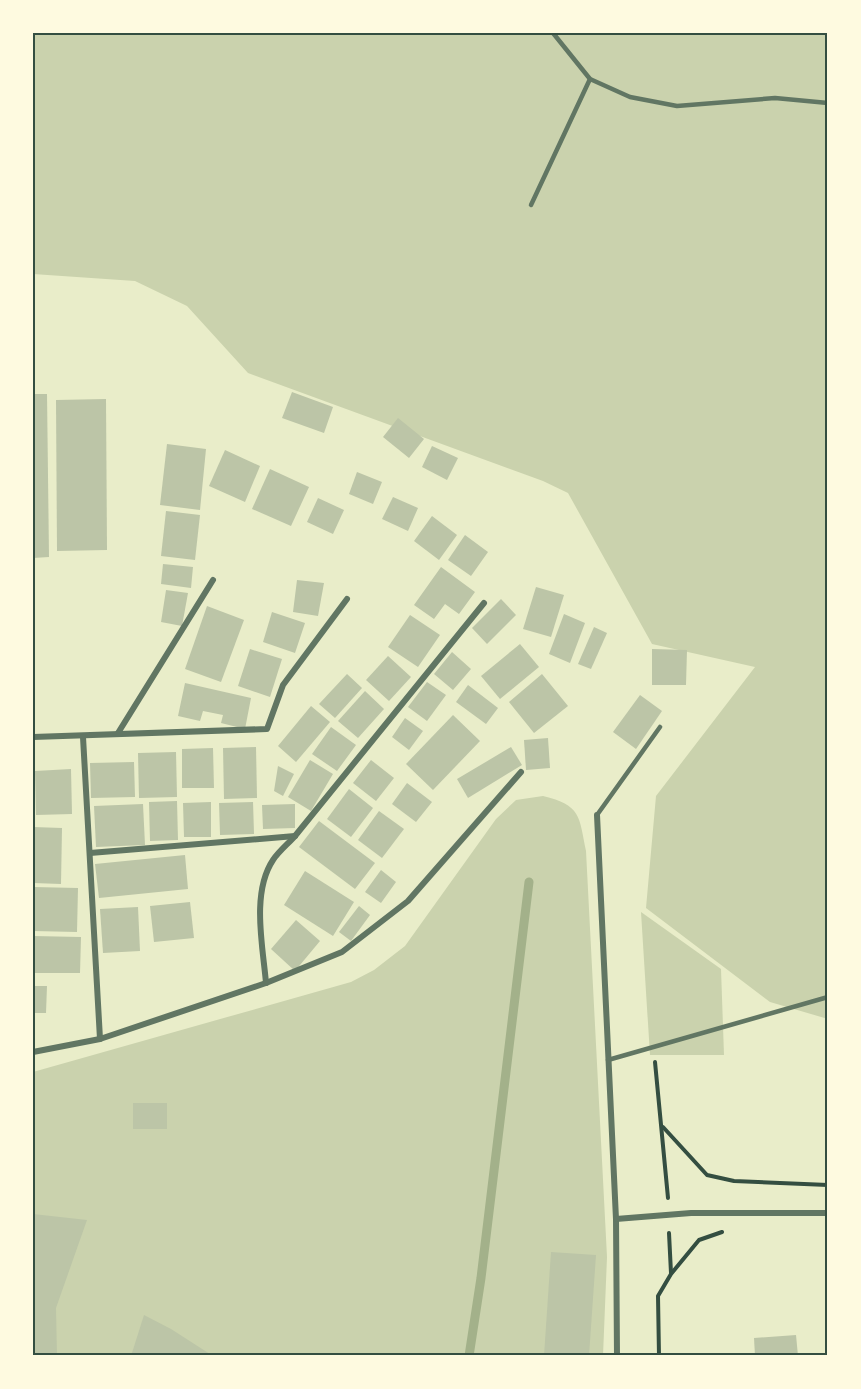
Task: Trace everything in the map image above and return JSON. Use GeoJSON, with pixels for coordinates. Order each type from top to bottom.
{"type":"FeatureCollection","features":[{"type":"Feature","properties":{"kind":"street"},"geometry":{"type":"LineString","coordinates":[[118,733],[213,580]]}},
{"type":"Feature","properties":{"kind":"street"},"geometry":{"type":"LineString","coordinates":[[33,737],[267,729],[283,685],[347,599]]}},
{"type":"Feature","properties":{"kind":"street"},"geometry":{"type":"LineString","coordinates":[[266,984],[261,910],[264,885],[272,860],[295,836],[484,603]]}},
{"type":"Feature","properties":{"kind":"street"},"geometry":{"type":"LineString","coordinates":[[83,736],[100,1039]]}},
{"type":"Feature","properties":{"kind":"street"},"geometry":{"type":"LineString","coordinates":[[33,1052],[100,1039],[266,984],[342,952],[408,901],[521,772]]}},
{"type":"Feature","properties":{"kind":"street"},"geometry":{"type":"LineString","coordinates":[[597,815],[615,1219],[617,1356]]}},
{"type":"Feature","properties":{"kind":"street"},"geometry":{"type":"LineString","coordinates":[[90,853],[295,836]]}},
{"type":"Feature","properties":{"kind":"street"},"geometry":{"type":"LineString","coordinates":[[615,1219],[702,1213],[828,1213]]}},
{"type":"Feature","properties":{"kind":"lane"},"geometry":{"type":"LineString","coordinates":[[553,33],[590,79],[630,97],[677,106],[775,98],[828,103]]}},
{"type":"Feature","properties":{"kind":"lane"},"geometry":{"type":"LineString","coordinates":[[531,205],[590,79]]}},
{"type":"Feature","properties":{"kind":"lane"},"geometry":{"type":"LineString","coordinates":[[597,815],[660,727]]}},
{"type":"Feature","properties":{"kind":"lane"},"geometry":{"type":"LineString","coordinates":[[608,1060],[828,997]]}},
{"type":"Feature","properties":{"kind":"path"},"geometry":{"type":"LineString","coordinates":[[654,1047],[663,1126],[672,1274]]}},
{"type":"Feature","properties":{"kind":"path"},"geometry":{"type":"LineString","coordinates":[[663,1126],[707,1175],[734,1181],[828,1185]]}},
{"type":"Feature","properties":{"kind":"path"},"geometry":{"type":"LineString","coordinates":[[659,1356],[658,1296],[699,1240],[726,1231]]}},
{"type":"Feature","properties":{"kind":"green space"},"geometry":{"type":"Polygon","coordinates":[[[33,33],[828,33],[828,1019],[770,1002],[646,908],[656,796],[755,667],[652,644],[568,493],[543,481],[248,373],[187,306],[135,281],[33,274],[33,33]]]}},
{"type":"Feature","properties":{"kind":"green space"},"geometry":{"type":"Polygon","coordinates":[[[543,796],[565,803],[576,814],[582,829],[586,851],[607,1257],[603,1356],[33,1356],[33,1072],[351,982],[374,970],[405,946],[496,819],[516,800],[543,796]]]}},
{"type":"Feature","properties":{"kind":"green space"},"geometry":{"type":"Polygon","coordinates":[[[641,912],[721,969],[724,1055],[650,1055],[641,912]]]}},
{"type":"Feature","properties":{"kind":"building"},"geometry":{"type":"Polygon","coordinates":[[[292,392],[333,407],[324,433],[282,418],[292,392]]]}},
{"type":"Feature","properties":{"kind":"building"},"geometry":{"type":"Polygon","coordinates":[[[33,394],[47,394],[49,557],[33,558],[33,394]]]}},
{"type":"Feature","properties":{"kind":"building"},"geometry":{"type":"Polygon","coordinates":[[[106,399],[107,550],[57,551],[56,400],[106,399]]]}},
{"type":"Feature","properties":{"kind":"building"},"geometry":{"type":"Polygon","coordinates":[[[398,418],[424,439],[409,458],[383,437],[398,418]]]}},
{"type":"Feature","properties":{"kind":"building"},"geometry":{"type":"Polygon","coordinates":[[[167,444],[206,449],[200,510],[160,505],[167,444]]]}},
{"type":"Feature","properties":{"kind":"building"},"geometry":{"type":"Polygon","coordinates":[[[432,446],[458,458],[447,480],[422,467],[432,446]]]}},
{"type":"Feature","properties":{"kind":"building"},"geometry":{"type":"Polygon","coordinates":[[[225,450],[260,466],[245,502],[209,486],[225,450]]]}},
{"type":"Feature","properties":{"kind":"building"},"geometry":{"type":"Polygon","coordinates":[[[270,469],[309,487],[291,526],[252,509],[270,469]]]}},
{"type":"Feature","properties":{"kind":"building"},"geometry":{"type":"Polygon","coordinates":[[[357,472],[382,482],[373,504],[349,494],[357,472]]]}},
{"type":"Feature","properties":{"kind":"building"},"geometry":{"type":"Polygon","coordinates":[[[393,497],[418,508],[408,531],[382,519],[393,497]]]}},
{"type":"Feature","properties":{"kind":"building"},"geometry":{"type":"Polygon","coordinates":[[[318,498],[344,510],[333,534],[307,522],[318,498]]]}},
{"type":"Feature","properties":{"kind":"building"},"geometry":{"type":"Polygon","coordinates":[[[166,511],[200,515],[195,560],[161,556],[166,511]]]}},
{"type":"Feature","properties":{"kind":"building"},"geometry":{"type":"Polygon","coordinates":[[[432,516],[457,535],[439,560],[414,541],[432,516]]]}},
{"type":"Feature","properties":{"kind":"building"},"geometry":{"type":"Polygon","coordinates":[[[465,535],[488,552],[471,576],[448,560],[465,535]]]}},
{"type":"Feature","properties":{"kind":"building"},"geometry":{"type":"Polygon","coordinates":[[[163,564],[193,567],[191,588],[161,584],[163,564]]]}},
{"type":"Feature","properties":{"kind":"building"},"geometry":{"type":"Polygon","coordinates":[[[441,567],[475,592],[459,614],[445,604],[434,619],[414,605],[441,567]]]}},
{"type":"Feature","properties":{"kind":"building"},"geometry":{"type":"Polygon","coordinates":[[[297,580],[324,583],[318,616],[293,612],[297,580]]]}},
{"type":"Feature","properties":{"kind":"building"},"geometry":{"type":"Polygon","coordinates":[[[536,587],[564,595],[551,637],[523,629],[536,587]]]}},
{"type":"Feature","properties":{"kind":"building"},"geometry":{"type":"Polygon","coordinates":[[[166,590],[188,593],[182,626],[161,622],[166,590]]]}},
{"type":"Feature","properties":{"kind":"building"},"geometry":{"type":"Polygon","coordinates":[[[501,599],[516,615],[487,644],[472,628],[501,599]]]}},
{"type":"Feature","properties":{"kind":"building"},"geometry":{"type":"Polygon","coordinates":[[[207,606],[244,620],[221,682],[185,669],[207,606]]]}},
{"type":"Feature","properties":{"kind":"building"},"geometry":{"type":"Polygon","coordinates":[[[272,612],[305,623],[295,653],[263,642],[272,612]]]}},
{"type":"Feature","properties":{"kind":"building"},"geometry":{"type":"Polygon","coordinates":[[[564,614],[585,623],[570,663],[549,654],[564,614]]]}},
{"type":"Feature","properties":{"kind":"building"},"geometry":{"type":"Polygon","coordinates":[[[410,615],[440,635],[418,667],[388,647],[410,615]]]}},
{"type":"Feature","properties":{"kind":"building"},"geometry":{"type":"Polygon","coordinates":[[[594,627],[607,633],[591,669],[578,664],[594,627]]]}},
{"type":"Feature","properties":{"kind":"building"},"geometry":{"type":"Polygon","coordinates":[[[520,644],[539,667],[500,699],[481,676],[520,644]]]}},
{"type":"Feature","properties":{"kind":"building"},"geometry":{"type":"Polygon","coordinates":[[[250,649],[282,659],[270,697],[238,686],[250,649]]]}},
{"type":"Feature","properties":{"kind":"building"},"geometry":{"type":"Polygon","coordinates":[[[652,649],[687,650],[686,685],[652,685],[652,649]]]}},
{"type":"Feature","properties":{"kind":"building"},"geometry":{"type":"Polygon","coordinates":[[[452,652],[471,669],[453,690],[434,674],[452,652]]]}},
{"type":"Feature","properties":{"kind":"building"},"geometry":{"type":"Polygon","coordinates":[[[388,656],[411,677],[389,701],[366,680],[388,656]]]}},
{"type":"Feature","properties":{"kind":"building"},"geometry":{"type":"Polygon","coordinates":[[[347,674],[362,688],[335,718],[319,704],[347,674]]]}},
{"type":"Feature","properties":{"kind":"building"},"geometry":{"type":"Polygon","coordinates":[[[542,674],[568,706],[534,733],[509,702],[542,674]]]}},
{"type":"Feature","properties":{"kind":"building"},"geometry":{"type":"Polygon","coordinates":[[[427,682],[446,695],[427,721],[408,707],[427,682]]]}},
{"type":"Feature","properties":{"kind":"building"},"geometry":{"type":"Polygon","coordinates":[[[185,683],[251,698],[245,729],[221,723],[223,715],[203,711],[200,721],[178,716],[185,683]]]}},
{"type":"Feature","properties":{"kind":"building"},"geometry":{"type":"Polygon","coordinates":[[[468,685],[498,708],[486,724],[456,702],[468,685]]]}},
{"type":"Feature","properties":{"kind":"building"},"geometry":{"type":"Polygon","coordinates":[[[365,691],[384,709],[358,738],[338,721],[365,691]]]}},
{"type":"Feature","properties":{"kind":"building"},"geometry":{"type":"Polygon","coordinates":[[[640,695],[662,711],[636,749],[613,732],[640,695]]]}},
{"type":"Feature","properties":{"kind":"building"},"geometry":{"type":"Polygon","coordinates":[[[311,706],[330,722],[296,762],[278,746],[311,706]]]}},
{"type":"Feature","properties":{"kind":"building"},"geometry":{"type":"Polygon","coordinates":[[[453,715],[480,741],[433,790],[406,764],[453,715]]]}},
{"type":"Feature","properties":{"kind":"building"},"geometry":{"type":"Polygon","coordinates":[[[405,718],[423,731],[409,750],[392,737],[405,718]]]}},
{"type":"Feature","properties":{"kind":"building"},"geometry":{"type":"Polygon","coordinates":[[[331,727],[356,745],[337,771],[312,754],[331,727]]]}},
{"type":"Feature","properties":{"kind":"building"},"geometry":{"type":"Polygon","coordinates":[[[548,738],[550,768],[526,770],[524,740],[548,738]]]}},
{"type":"Feature","properties":{"kind":"building"},"geometry":{"type":"Polygon","coordinates":[[[256,747],[257,798],[224,799],[223,748],[256,747]]]}},
{"type":"Feature","properties":{"kind":"building"},"geometry":{"type":"Polygon","coordinates":[[[511,747],[522,765],[468,798],[457,779],[511,747]]]}},
{"type":"Feature","properties":{"kind":"building"},"geometry":{"type":"Polygon","coordinates":[[[213,748],[214,788],[182,788],[182,749],[213,748]]]}},
{"type":"Feature","properties":{"kind":"building"},"geometry":{"type":"Polygon","coordinates":[[[176,752],[177,797],[139,798],[138,753],[176,752]]]}},
{"type":"Feature","properties":{"kind":"building"},"geometry":{"type":"Polygon","coordinates":[[[310,760],[333,774],[311,811],[288,797],[310,760]]]}},
{"type":"Feature","properties":{"kind":"building"},"geometry":{"type":"Polygon","coordinates":[[[371,760],[394,778],[376,801],[353,783],[371,760]]]}},
{"type":"Feature","properties":{"kind":"building"},"geometry":{"type":"Polygon","coordinates":[[[134,762],[135,797],[91,798],[90,763],[134,762]]]}},
{"type":"Feature","properties":{"kind":"building"},"geometry":{"type":"Polygon","coordinates":[[[278,766],[294,774],[283,796],[274,791],[278,766]]]}},
{"type":"Feature","properties":{"kind":"building"},"geometry":{"type":"Polygon","coordinates":[[[71,769],[72,814],[36,815],[35,771],[71,769]]]}},
{"type":"Feature","properties":{"kind":"building"},"geometry":{"type":"Polygon","coordinates":[[[407,783],[432,802],[416,822],[392,804],[407,783]]]}},
{"type":"Feature","properties":{"kind":"building"},"geometry":{"type":"Polygon","coordinates":[[[349,789],[373,808],[351,837],[327,819],[349,789]]]}},
{"type":"Feature","properties":{"kind":"building"},"geometry":{"type":"Polygon","coordinates":[[[177,801],[178,840],[150,841],[149,802],[177,801]]]}},
{"type":"Feature","properties":{"kind":"building"},"geometry":{"type":"Polygon","coordinates":[[[211,802],[211,837],[184,837],[183,803],[211,802]]]}},
{"type":"Feature","properties":{"kind":"building"},"geometry":{"type":"Polygon","coordinates":[[[253,802],[254,834],[220,835],[219,803],[253,802]]]}},
{"type":"Feature","properties":{"kind":"building"},"geometry":{"type":"Polygon","coordinates":[[[143,804],[145,845],[96,847],[94,806],[143,804]]]}},
{"type":"Feature","properties":{"kind":"building"},"geometry":{"type":"Polygon","coordinates":[[[295,804],[295,828],[263,829],[262,805],[295,804]]]}},
{"type":"Feature","properties":{"kind":"building"},"geometry":{"type":"Polygon","coordinates":[[[379,811],[404,829],[382,858],[358,840],[379,811]]]}},
{"type":"Feature","properties":{"kind":"building"},"geometry":{"type":"Polygon","coordinates":[[[319,821],[375,863],[355,889],[299,847],[319,821]]]}},
{"type":"Feature","properties":{"kind":"building"},"geometry":{"type":"Polygon","coordinates":[[[33,827],[62,828],[61,884],[33,883],[33,827]]]}},
{"type":"Feature","properties":{"kind":"building"},"geometry":{"type":"Polygon","coordinates":[[[185,855],[188,889],[99,898],[95,864],[185,855]]]}},
{"type":"Feature","properties":{"kind":"building"},"geometry":{"type":"Polygon","coordinates":[[[381,870],[396,882],[381,903],[365,892],[381,870]]]}},
{"type":"Feature","properties":{"kind":"building"},"geometry":{"type":"Polygon","coordinates":[[[305,871],[354,902],[333,936],[284,905],[305,871]]]}},
{"type":"Feature","properties":{"kind":"building"},"geometry":{"type":"Polygon","coordinates":[[[33,887],[78,888],[77,932],[33,931],[33,887]]]}},
{"type":"Feature","properties":{"kind":"building"},"geometry":{"type":"Polygon","coordinates":[[[190,902],[194,938],[154,942],[150,906],[190,902]]]}},
{"type":"Feature","properties":{"kind":"building"},"geometry":{"type":"Polygon","coordinates":[[[359,906],[370,915],[351,941],[339,932],[359,906]]]}},
{"type":"Feature","properties":{"kind":"building"},"geometry":{"type":"Polygon","coordinates":[[[138,907],[140,951],[103,953],[100,909],[138,907]]]}},
{"type":"Feature","properties":{"kind":"building"},"geometry":{"type":"Polygon","coordinates":[[[296,920],[320,941],[295,971],[271,949],[296,920]]]}},
{"type":"Feature","properties":{"kind":"building"},"geometry":{"type":"Polygon","coordinates":[[[33,936],[81,937],[80,973],[33,973],[33,936]]]}},
{"type":"Feature","properties":{"kind":"building"},"geometry":{"type":"Polygon","coordinates":[[[33,986],[47,986],[46,1013],[33,1013],[33,986]]]}},
{"type":"Feature","properties":{"kind":"building"},"geometry":{"type":"Polygon","coordinates":[[[133,1103],[167,1103],[167,1129],[133,1129],[133,1103]]]}},
{"type":"Feature","properties":{"kind":"building"},"geometry":{"type":"Polygon","coordinates":[[[33,1214],[87,1220],[56,1308],[57,1356],[33,1356],[33,1214]]]}},
{"type":"Feature","properties":{"kind":"building"},"geometry":{"type":"Polygon","coordinates":[[[551,1252],[596,1255],[589,1356],[544,1356],[551,1252]]]}},
{"type":"Feature","properties":{"kind":"building"},"geometry":{"type":"Polygon","coordinates":[[[144,1315],[171,1329],[213,1356],[131,1356],[144,1315]]]}},
{"type":"Feature","properties":{"kind":"building"},"geometry":{"type":"Polygon","coordinates":[[[796,1335],[798,1356],[755,1356],[754,1338],[796,1335]]]}},
{"type":"Feature","properties":{"kind":"waterway"},"geometry":{"type":"LineString","coordinates":[[469,1356],[481,1278],[529,882]]}}]}
